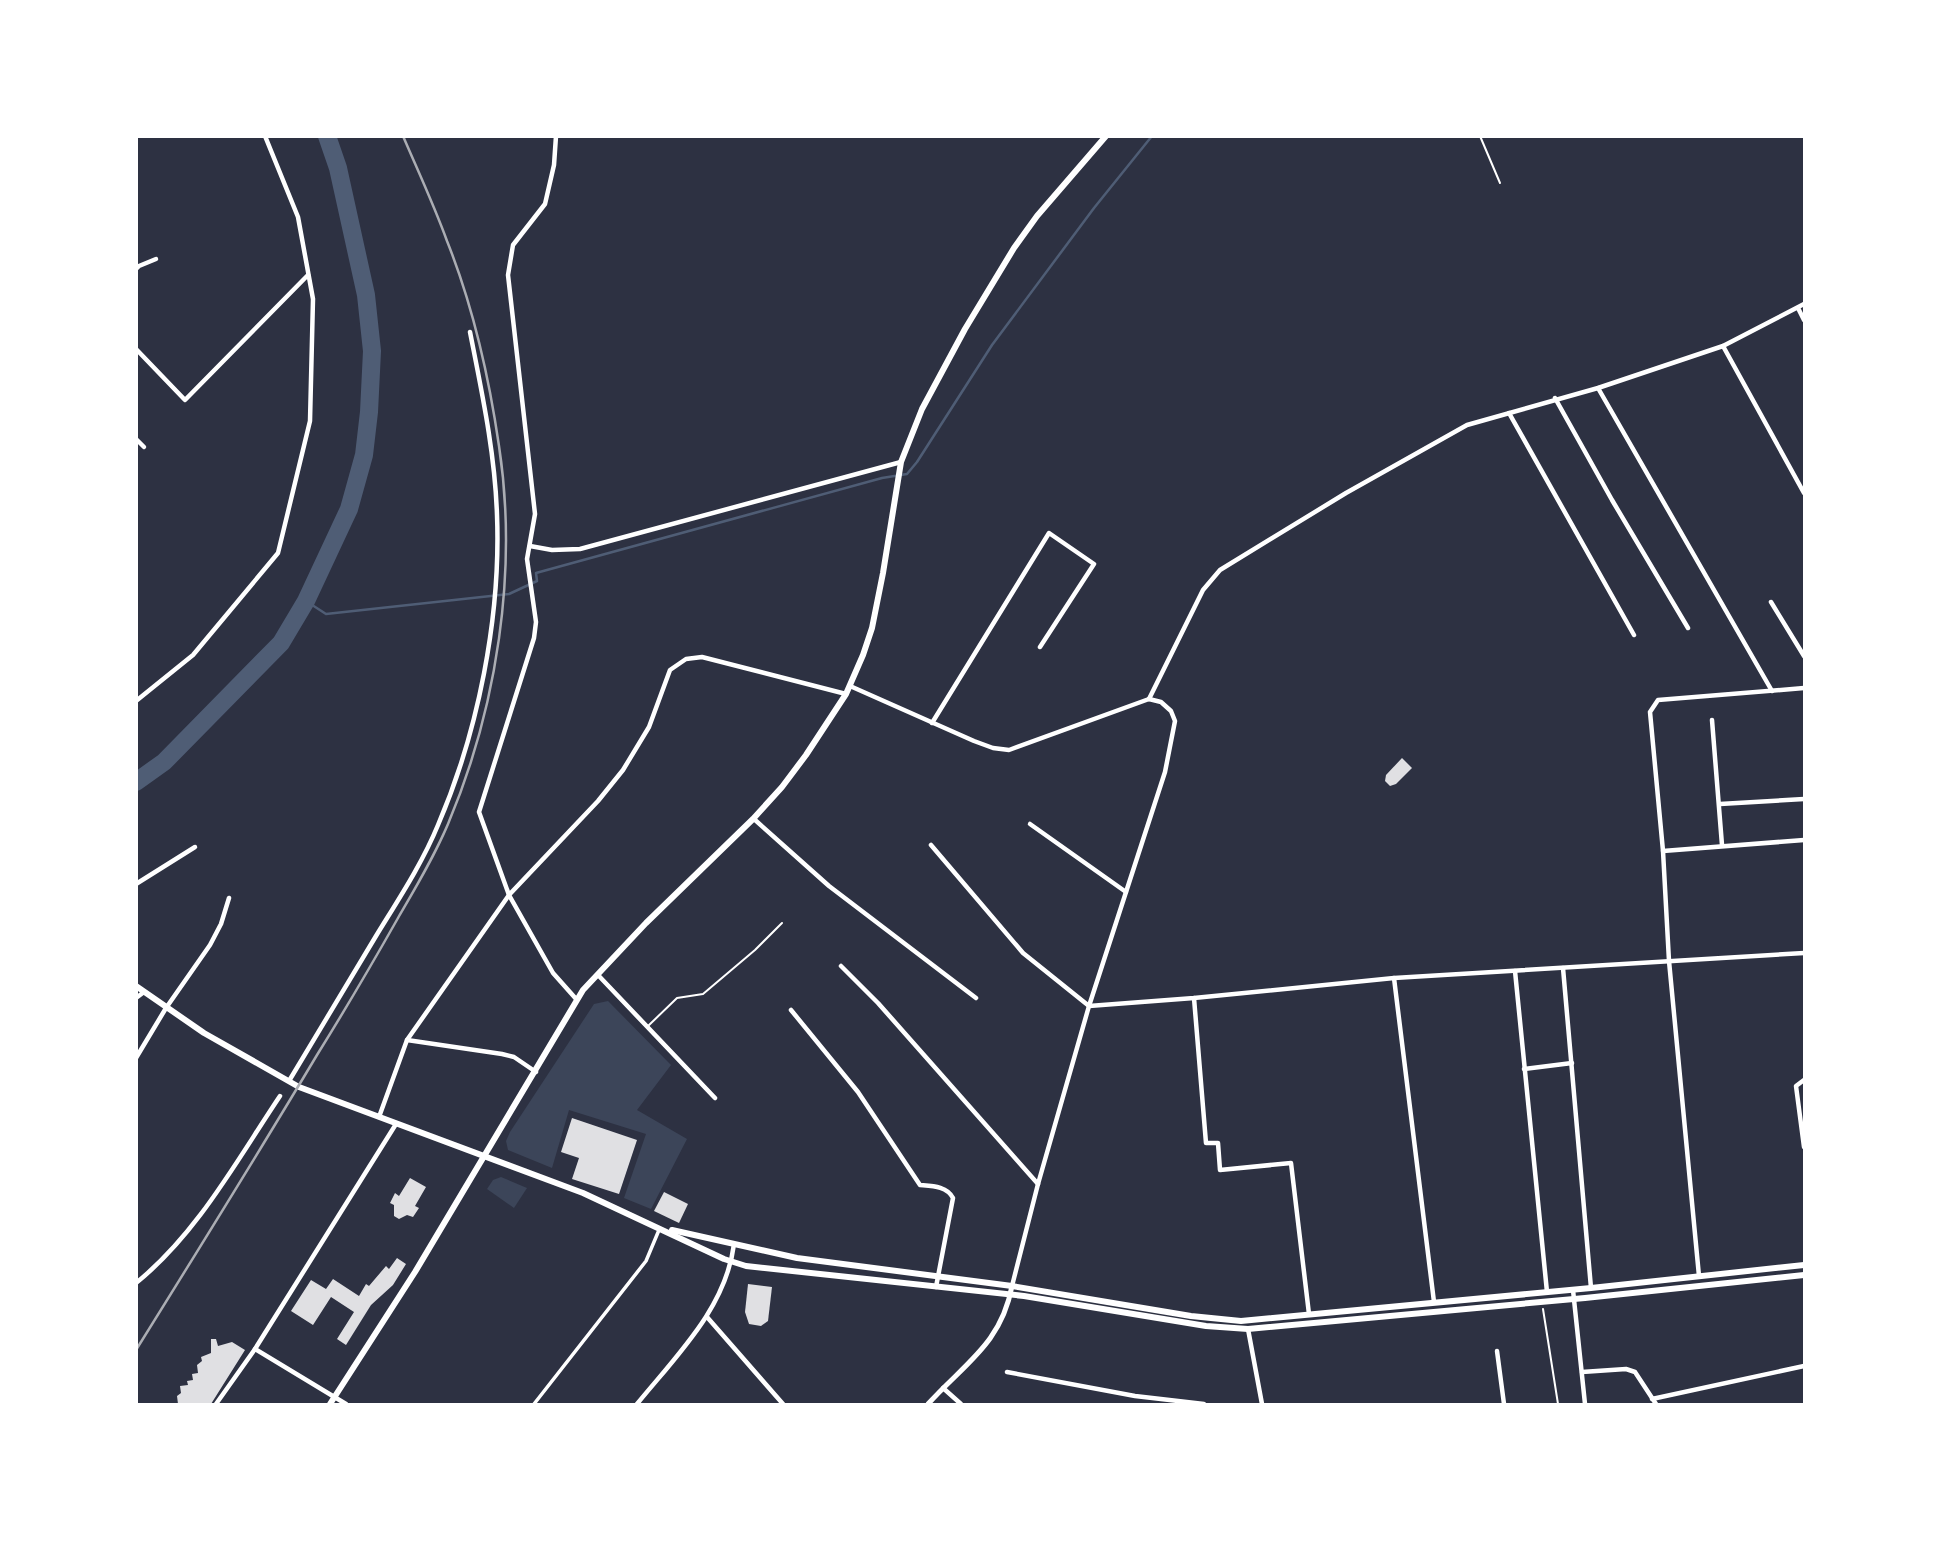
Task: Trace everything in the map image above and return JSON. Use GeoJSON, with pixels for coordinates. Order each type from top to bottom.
{"type":"FeatureCollection","features":[{"type":"Feature","properties":{"kind":"main road"},"geometry":{"type":"LineString","coordinates":[[330,1405],[415,1272],[577,1000],[597,974],[656,913],[753,819],[797,767],[846,694],[863,655],[875,615],[900,465],[922,409],[992,282],[1037,216],[1106,136]]}},
{"type":"Feature","properties":{"kind":"main road"},"geometry":{"type":"LineString","coordinates":[[136,986],[245,1058],[289,1082],[583,1193],[732,1262],[762,1269],[1011,1295],[1197,1325],[1248,1329],[1804,1275]]}},
{"type":"Feature","properties":{"kind":"main road"},"geometry":{"type":"LineString","coordinates":[[660,1228],[797,1258],[1012,1286],[1241,1321],[1804,1265]]}},
{"type":"Feature","properties":{"kind":"street"},"geometry":{"type":"LineString","coordinates":[[136,701],[193,655],[278,553],[310,421],[313,299],[298,217],[265,136]]}},
{"type":"Feature","properties":{"kind":"street"},"geometry":{"type":"LineString","coordinates":[[556,136],[554,165],[545,204],[513,245],[508,275],[535,514],[527,559],[534,602],[534,638],[479,812],[509,894],[554,973],[577,1000]]}},
{"type":"Feature","properties":{"kind":"street"},"geometry":{"type":"LineString","coordinates":[[136,269],[156,259]]}},
{"type":"Feature","properties":{"kind":"street"},"geometry":{"type":"LineString","coordinates":[[136,349],[185,400],[309,275]]}},
{"type":"Feature","properties":{"kind":"street"},"geometry":{"type":"LineString","coordinates":[[1149,699],[1203,590],[1220,570],[1346,493],[1467,425],[1598,387],[1723,346],[1804,304]]}},
{"type":"Feature","properties":{"kind":"street"},"geometry":{"type":"LineString","coordinates":[[1798,308],[1804,320]]}},
{"type":"Feature","properties":{"kind":"street"},"geometry":{"type":"LineString","coordinates":[[289,1082],[414,874],[438,825],[469,731],[494,620],[498,574],[497,514],[491,442],[470,332]]}},
{"type":"Feature","properties":{"kind":"street"},"geometry":{"type":"LineString","coordinates":[[1723,346],[1804,493]]}},
{"type":"Feature","properties":{"kind":"street"},"geometry":{"type":"LineString","coordinates":[[1598,387],[1772,691]]}},
{"type":"Feature","properties":{"kind":"street"},"geometry":{"type":"LineString","coordinates":[[1555,398],[1688,628]]}},
{"type":"Feature","properties":{"kind":"street"},"geometry":{"type":"LineString","coordinates":[[1509,413],[1634,635]]}},
{"type":"Feature","properties":{"kind":"street"},"geometry":{"type":"LineString","coordinates":[[136,439],[144,447]]}},
{"type":"Feature","properties":{"kind":"street"},"geometry":{"type":"LineString","coordinates":[[530,546],[552,550],[580,549],[900,465]]}},
{"type":"Feature","properties":{"kind":"street"},"geometry":{"type":"LineString","coordinates":[[932,723],[1049,533],[1094,564],[1040,647]]}},
{"type":"Feature","properties":{"kind":"street"},"geometry":{"type":"LineString","coordinates":[[1771,602],[1804,656]]}},
{"type":"Feature","properties":{"kind":"street"},"geometry":{"type":"LineString","coordinates":[[378,1117],[407,1040],[509,894],[598,802],[623,770],[649,727],[666,678],[677,663],[702,657],[846,694]]}},
{"type":"Feature","properties":{"kind":"street"},"geometry":{"type":"LineString","coordinates":[[850,686],[974,741],[1009,750],[1149,699],[1161,702],[1171,711],[1175,721],[1165,772],[1089,1006],[1001,1324],[989,1342],[928,1405]]}},
{"type":"Feature","properties":{"kind":"street"},"geometry":{"type":"LineString","coordinates":[[1699,1276],[1669,961],[1663,851],[1650,712],[1658,700],[1804,688]]}},
{"type":"Feature","properties":{"kind":"street"},"geometry":{"type":"LineString","coordinates":[[1712,720],[1722,845]]}},
{"type":"Feature","properties":{"kind":"street"},"geometry":{"type":"LineString","coordinates":[[1720,804],[1804,799]]}},
{"type":"Feature","properties":{"kind":"street"},"geometry":{"type":"LineString","coordinates":[[753,819],[829,886],[976,998]]}},
{"type":"Feature","properties":{"kind":"street"},"geometry":{"type":"LineString","coordinates":[[1030,824],[1126,892]]}},
{"type":"Feature","properties":{"kind":"street"},"geometry":{"type":"LineString","coordinates":[[1663,851],[1804,840]]}},
{"type":"Feature","properties":{"kind":"street"},"geometry":{"type":"LineString","coordinates":[[931,845],[1023,953],[1089,1006],[1394,978],[1804,953]]}},
{"type":"Feature","properties":{"kind":"street"},"geometry":{"type":"LineString","coordinates":[[136,884],[195,847]]}},
{"type":"Feature","properties":{"kind":"street"},"geometry":{"type":"LineString","coordinates":[[136,1058],[166,1008],[211,945],[229,898]]}},
{"type":"Feature","properties":{"kind":"street"},"geometry":{"type":"LineString","coordinates":[[841,966],[878,1003],[1038,1184]]}},
{"type":"Feature","properties":{"kind":"street"},"geometry":{"type":"LineString","coordinates":[[1563,968],[1591,1288]]}},
{"type":"Feature","properties":{"kind":"street"},"geometry":{"type":"LineString","coordinates":[[1515,971],[1547,1292]]}},
{"type":"Feature","properties":{"kind":"street"},"geometry":{"type":"LineString","coordinates":[[597,974],[715,1098]]}},
{"type":"Feature","properties":{"kind":"street"},"geometry":{"type":"LineString","coordinates":[[1394,978],[1434,1302]]}},
{"type":"Feature","properties":{"kind":"street"},"geometry":{"type":"LineString","coordinates":[[136,998],[144,992]]}},
{"type":"Feature","properties":{"kind":"street"},"geometry":{"type":"LineString","coordinates":[[1194,998],[1206,1143],[1218,1143],[1220,1170],[1291,1163],[1309,1314]]}},
{"type":"Feature","properties":{"kind":"street"},"geometry":{"type":"LineString","coordinates":[[792,1010],[858,1092],[920,1185],[942,1188],[951,1194],[953,1198],[936,1288]]}},
{"type":"Feature","properties":{"kind":"street"},"geometry":{"type":"LineString","coordinates":[[407,1040],[502,1054],[536,1072]]}},
{"type":"Feature","properties":{"kind":"street"},"geometry":{"type":"LineString","coordinates":[[1524,1069],[1572,1063]]}},
{"type":"Feature","properties":{"kind":"street"},"geometry":{"type":"LineString","coordinates":[[1804,1080],[1796,1086],[1804,1147]]}},
{"type":"Feature","properties":{"kind":"street"},"geometry":{"type":"LineString","coordinates":[[136,1283],[155,1268],[207,1206],[280,1096]]}},
{"type":"Feature","properties":{"kind":"street"},"geometry":{"type":"LineString","coordinates":[[216,1405],[255,1349],[396,1124]]}},
{"type":"Feature","properties":{"kind":"street"},"geometry":{"type":"LineString","coordinates":[[534,1405],[646,1261],[660,1228]]}},
{"type":"Feature","properties":{"kind":"street"},"geometry":{"type":"LineString","coordinates":[[637,1405],[707,1317],[724,1287],[732,1262],[734,1244]]}},
{"type":"Feature","properties":{"kind":"street"},"geometry":{"type":"LineString","coordinates":[[1573,1290],[1585,1405]]}},
{"type":"Feature","properties":{"kind":"street"},"geometry":{"type":"LineString","coordinates":[[707,1317],[783,1405]]}},
{"type":"Feature","properties":{"kind":"street"},"geometry":{"type":"LineString","coordinates":[[1248,1329],[1262,1405]]}},
{"type":"Feature","properties":{"kind":"street"},"geometry":{"type":"LineString","coordinates":[[255,1349],[346,1405]]}},
{"type":"Feature","properties":{"kind":"street"},"geometry":{"type":"LineString","coordinates":[[1497,1351],[1504,1405]]}},
{"type":"Feature","properties":{"kind":"street"},"geometry":{"type":"LineString","coordinates":[[1652,1399],[1804,1366]]}},
{"type":"Feature","properties":{"kind":"street"},"geometry":{"type":"LineString","coordinates":[[1582,1372],[1626,1369],[1635,1372],[1656,1405]]}},
{"type":"Feature","properties":{"kind":"street"},"geometry":{"type":"LineString","coordinates":[[1007,1372],[1135,1396],[1204,1405]]}},
{"type":"Feature","properties":{"kind":"street"},"geometry":{"type":"LineString","coordinates":[[943,1388],[961,1405]]}},
{"type":"Feature","properties":{"kind":"lane"},"geometry":{"type":"LineString","coordinates":[[646,1027],[677,998],[703,994],[782,923]]}},
{"type":"Feature","properties":{"kind":"path"},"geometry":{"type":"LineString","coordinates":[[1480,136],[1500,183]]}},
{"type":"Feature","properties":{"kind":"path"},"geometry":{"type":"LineString","coordinates":[[1542,1301],[1558,1405]]}},
{"type":"Feature","properties":{"kind":"shaded area"},"geometry":{"type":"Polygon","coordinates":[[[608,1001],[671,1065],[637,1110],[687,1139],[651,1209],[624,1198],[646,1134],[569,1110],[552,1168],[508,1150],[506,1141],[594,1004],[608,1001]]]}},
{"type":"Feature","properties":{"kind":"shaded area"},"geometry":{"type":"Polygon","coordinates":[[[501,1177],[527,1188],[514,1208],[487,1189],[493,1180],[501,1177]]]}},
{"type":"Feature","properties":{"kind":"building"},"geometry":{"type":"Polygon","coordinates":[[[1402,758],[1412,768],[1396,784],[1390,786],[1385,781],[1386,775],[1402,758]]]}},
{"type":"Feature","properties":{"kind":"building"},"geometry":{"type":"Polygon","coordinates":[[[572,1118],[637,1140],[619,1194],[572,1179],[579,1158],[561,1152],[572,1118]]]}},
{"type":"Feature","properties":{"kind":"building"},"geometry":{"type":"Polygon","coordinates":[[[410,1178],[426,1187],[415,1206],[419,1208],[413,1217],[407,1215],[399,1219],[394,1216],[394,1205],[390,1203],[395,1193],[399,1196],[410,1178]]]}},
{"type":"Feature","properties":{"kind":"building"},"geometry":{"type":"Polygon","coordinates":[[[664,1192],[688,1204],[679,1223],[654,1211],[664,1192]]]}},
{"type":"Feature","properties":{"kind":"building"},"geometry":{"type":"Polygon","coordinates":[[[397,1258],[406,1264],[393,1285],[371,1305],[346,1345],[337,1339],[354,1312],[331,1297],[313,1325],[291,1311],[311,1280],[326,1289],[333,1279],[359,1296],[366,1284],[369,1286],[386,1266],[389,1269],[397,1258]]]}},
{"type":"Feature","properties":{"kind":"building"},"geometry":{"type":"Polygon","coordinates":[[[748,1284],[772,1287],[768,1321],[761,1326],[749,1324],[745,1312],[748,1284]]]}},
{"type":"Feature","properties":{"kind":"building"},"geometry":{"type":"Polygon","coordinates":[[[211,1339],[216,1339],[218,1346],[232,1342],[245,1350],[211,1404],[178,1404],[180,1386],[188,1385],[187,1381],[193,1380],[192,1374],[198,1373],[197,1365],[202,1361],[201,1357],[211,1353],[211,1339]]]}},
{"type":"Feature","properties":{"kind":"waterway"},"geometry":{"type":"LineString","coordinates":[[136,782],[164,762],[281,643],[306,601],[349,509],[364,455],[372,351],[366,295],[338,168],[327,136]]}},
{"type":"Feature","properties":{"kind":"waterway"},"geometry":{"type":"LineString","coordinates":[[306,601],[326,614],[509,594],[537,581],[536,573],[882,478],[907,474],[992,345],[1094,208],[1152,136]]}},
{"type":"Feature","properties":{"kind":"railway"},"geometry":{"type":"LineString","coordinates":[[136,1350],[338,1021],[431,860],[465,780],[491,686],[504,590],[506,541],[504,493],[495,420],[465,291],[437,214],[403,136]]}}]}
